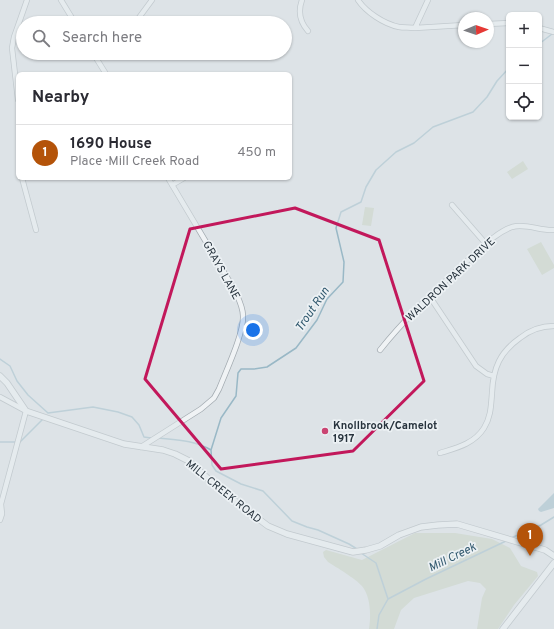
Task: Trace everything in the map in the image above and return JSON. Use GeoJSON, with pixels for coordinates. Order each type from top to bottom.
{"type":"FeatureCollection","features":[{"type":"Feature","properties":{"kind":"street"},"geometry":{"type":"LineString","coordinates":[[21,16],[27,0]]}},
{"type":"Feature","properties":{"kind":"street"},"geometry":{"type":"LineString","coordinates":[[61,0],[71,16]]}},
{"type":"Feature","properties":{"kind":"street"},"geometry":{"type":"LineString","coordinates":[[140,16],[152,0]]}},
{"type":"Feature","properties":{"kind":"street"},"geometry":{"type":"LineString","coordinates":[[302,0],[300,15],[308,31]]}},
{"type":"Feature","properties":{"kind":"street"},"geometry":{"type":"LineString","coordinates":[[358,0],[361,5],[371,14],[389,24],[398,27],[415,28],[458,25]]}},
{"type":"Feature","properties":{"kind":"street"},"geometry":{"type":"LineString","coordinates":[[415,28],[428,0]]}},
{"type":"Feature","properties":{"kind":"street"},"geometry":{"type":"LineString","coordinates":[[494,24],[506,23]]}},
{"type":"Feature","properties":{"kind":"street"},"geometry":{"type":"LineString","coordinates":[[542,29],[553,32]]}},
{"type":"Feature","properties":{"kind":"street"},"geometry":{"type":"LineString","coordinates":[[16,31],[12,48],[16,83]]}},
{"type":"Feature","properties":{"kind":"street"},"geometry":{"type":"LineString","coordinates":[[98,60],[105,72]]}},
{"type":"Feature","properties":{"kind":"street"},"geometry":{"type":"LineString","coordinates":[[23,180],[36,230]]}},
{"type":"Feature","properties":{"kind":"street","name":"GRAYS LANE"},"geometry":{"type":"LineString","coordinates":[[141,447],[201,409],[214,398],[219,389],[242,329],[243,316],[241,304],[234,289],[169,180]]}},
{"type":"Feature","properties":{"kind":"street"},"geometry":{"type":"LineString","coordinates":[[172,185],[181,180]]}},
{"type":"Feature","properties":{"kind":"street"},"geometry":{"type":"LineString","coordinates":[[452,205],[486,244]]}},
{"type":"Feature","properties":{"kind":"street","name":"WALDRON PARK DRIVE"},"geometry":{"type":"LineString","coordinates":[[380,350],[430,296],[486,244],[507,229],[516,226],[526,226],[554,230]]}},
{"type":"Feature","properties":{"kind":"street"},"geometry":{"type":"LineString","coordinates":[[430,296],[476,366],[487,374],[494,376]]}},
{"type":"Feature","properties":{"kind":"street"},"geometry":{"type":"LineString","coordinates":[[440,453],[463,446],[472,441],[484,428],[491,411],[494,376],[501,357],[509,346],[533,330],[554,326]]}},
{"type":"Feature","properties":{"kind":"street"},"geometry":{"type":"LineString","coordinates":[[0,376],[26,411]]}},
{"type":"Feature","properties":{"kind":"street"},"geometry":{"type":"LineString","coordinates":[[0,396],[26,411]]}},
{"type":"Feature","properties":{"kind":"street"},"geometry":{"type":"LineString","coordinates":[[0,520],[2,514],[1,504],[26,411]]}},
{"type":"Feature","properties":{"kind":"street","name":"MILL CREEK ROAD"},"geometry":{"type":"LineString","coordinates":[[26,411],[124,444],[163,450],[189,461],[228,495],[273,528],[287,534],[352,552],[380,546],[410,530],[438,524],[457,524],[544,550],[554,556]]}},
{"type":"Feature","properties":{"kind":"street"},"geometry":{"type":"LineString","coordinates":[[503,629],[554,563]]}},
{"type":"Feature","properties":{"kind":"highlighted area"},"geometry":{"type":"Polygon","coordinates":[[[295,208],[379,240],[424,381],[353,451],[221,469],[145,379],[190,229],[295,208]]]}},
{"type":"Feature","properties":{"kind":"green space"},"geometry":{"type":"Polygon","coordinates":[[[523,161],[528,169],[512,179],[507,172],[523,161]]]}},
{"type":"Feature","properties":{"kind":"green space"},"geometry":{"type":"Polygon","coordinates":[[[365,207],[374,208],[371,226],[362,225],[365,207]]]}},
{"type":"Feature","properties":{"kind":"green space"},"geometry":{"type":"Polygon","coordinates":[[[541,242],[554,265],[554,268],[542,275],[527,249],[541,242]]]}},
{"type":"Feature","properties":{"kind":"green space"},"geometry":{"type":"Polygon","coordinates":[[[415,533],[455,533],[492,539],[510,548],[521,566],[537,572],[538,576],[514,605],[498,629],[477,629],[482,598],[486,589],[480,583],[468,581],[414,598],[401,610],[394,629],[369,629],[370,607],[365,590],[346,573],[328,562],[324,557],[323,552],[326,550],[362,560],[415,533]]]}},
{"type":"Feature","properties":{"kind":"water"},"geometry":{"type":"Polygon","coordinates":[[[554,493],[554,508],[541,512],[539,511],[538,509],[554,493]]]}},
{"type":"Feature","properties":{"kind":"waterway","name":"Trout Run"},"geometry":{"type":"LineString","coordinates":[[542,42],[552,34]]}},
{"type":"Feature","properties":{"kind":"waterway","name":"Trout Run"},"geometry":{"type":"LineString","coordinates":[[357,549],[318,530],[292,521],[263,491],[241,484],[216,471],[212,465],[211,450],[221,418],[236,396],[238,373],[241,369],[267,367],[296,348],[317,320],[327,299],[343,282],[344,262],[336,228],[341,212],[361,202],[366,187],[376,170],[396,152],[414,143],[433,127],[473,112],[487,97],[497,81],[506,71]]}},
{"type":"Feature","properties":{"kind":"waterway"},"geometry":{"type":"LineString","coordinates":[[0,359],[10,366],[17,381],[28,395],[48,413],[93,407],[118,412],[132,417],[139,425],[144,437],[151,438]]}},
{"type":"Feature","properties":{"kind":"waterway"},"geometry":{"type":"LineString","coordinates":[[0,442],[20,442],[43,419]]}},
{"type":"Feature","properties":{"kind":"waterway"},"geometry":{"type":"LineString","coordinates":[[157,438],[192,442],[211,450]]}},
{"type":"Feature","properties":{"kind":"waterway","name":"Mill Creek"},"geometry":{"type":"LineString","coordinates":[[511,538],[541,525],[554,517]]}},
{"type":"Feature","properties":{"kind":"waterway","name":"Mill Creek"},"geometry":{"type":"LineString","coordinates":[[377,629],[379,615],[388,599],[506,541]]}},
{"type":"Feature","properties":{"kind":"waterway","name":"Trout Run"},"geometry":{"type":"LineString","coordinates":[[361,553],[376,563],[388,599]]}},
{"type":"Feature","properties":{"kind":"place","name":"Knollbrook/Camelot 1917"},"geometry":{"type":"Point","coordinates":[325,431]}},
{"type":"Feature","properties":{"kind":"place","name":"1690 House"},"geometry":{"type":"Point","coordinates":[530,556]}}]}
